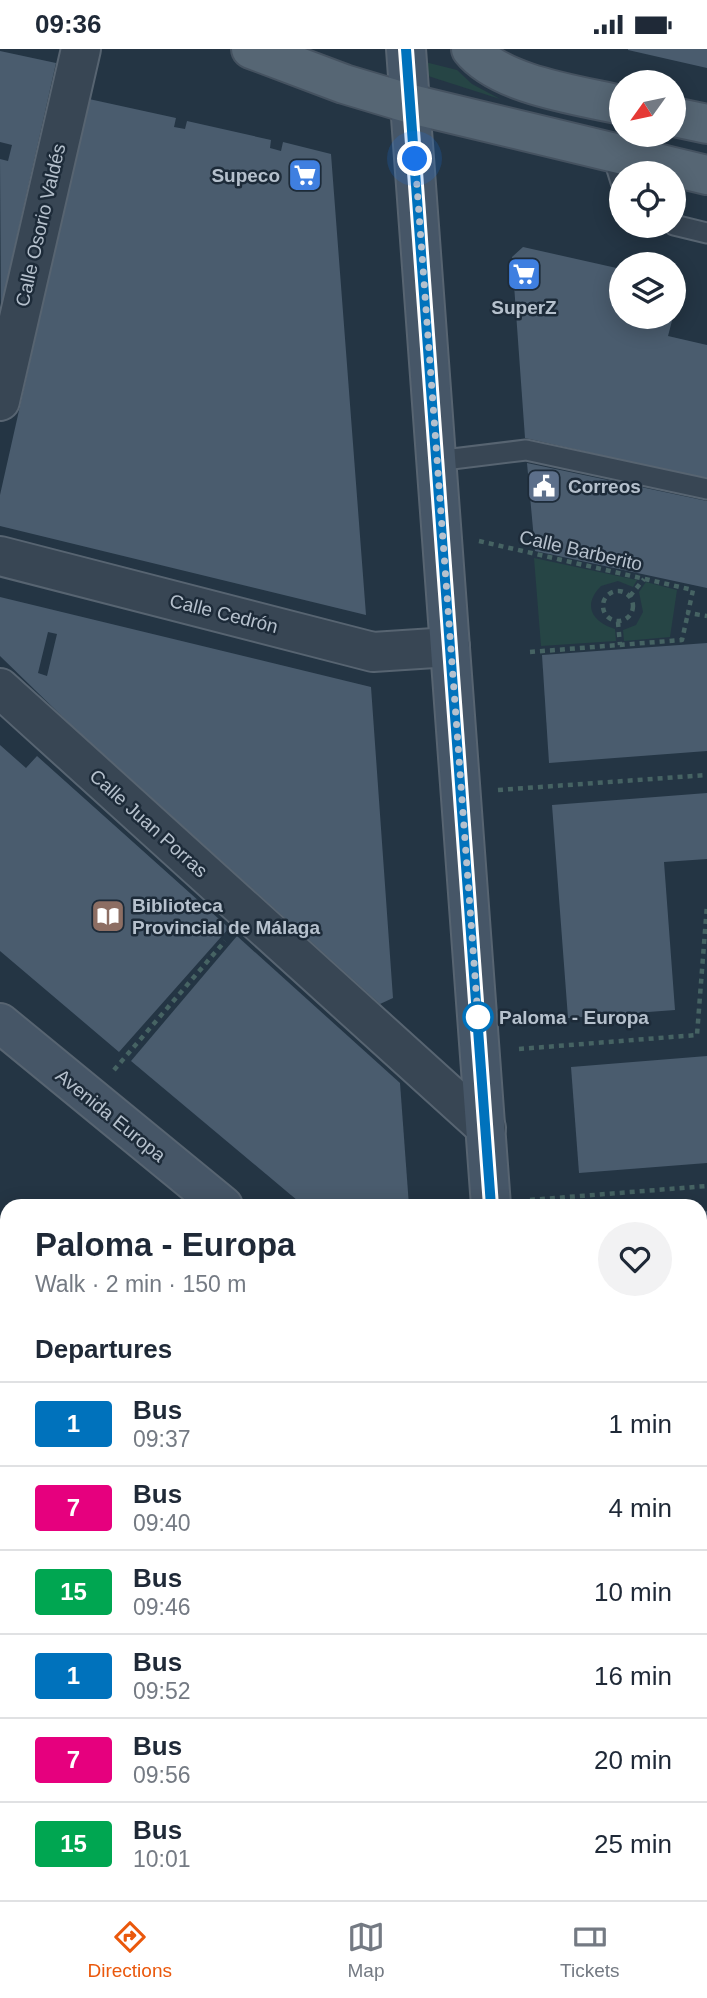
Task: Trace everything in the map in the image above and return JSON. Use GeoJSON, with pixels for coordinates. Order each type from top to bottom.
{"type":"FeatureCollection","features":[{"type":"Feature","properties":{"kind":"main road"},"geometry":{"type":"LineString","coordinates":[[251,49],[344,84],[609,165]]}},
{"type":"Feature","properties":{"kind":"main road"},"geometry":{"type":"LineString","coordinates":[[406,49],[491,1199]]}},
{"type":"Feature","properties":{"kind":"main road"},"geometry":{"type":"LineString","coordinates":[[479,57],[552,89],[609,102]]}},
{"type":"Feature","properties":{"kind":"main road"},"geometry":{"type":"LineString","coordinates":[[686,120],[707,124]]}},
{"type":"Feature","properties":{"kind":"main road"},"geometry":{"type":"LineString","coordinates":[[686,172],[707,174]]}},
{"type":"Feature","properties":{"kind":"main road","name":"Avenida Europa"},"geometry":{"type":"LineString","coordinates":[[0,1023],[214,1199]]}},
{"type":"Feature","properties":{"kind":"street","name":"Calle Osorio Valdés"},"geometry":{"type":"LineString","coordinates":[[0,401],[81,49]]}},
{"type":"Feature","properties":{"kind":"street","name":"Calle Cedrón"},"geometry":{"type":"LineString","coordinates":[[0,556],[373,652],[450,647]]}},
{"type":"Feature","properties":{"kind":"street","name":"Calle Juan Porras"},"geometry":{"type":"LineString","coordinates":[[0,688],[486,1128]]}},
{"type":"Feature","properties":{"kind":"lane"},"geometry":{"type":"LineString","coordinates":[[686,228],[707,233]]}},
{"type":"Feature","properties":{"kind":"lane"},"geometry":{"type":"LineString","coordinates":[[436,461],[526,450],[707,489]]}},
{"type":"Feature","properties":{"kind":"path","name":"Calle Barberito"},"geometry":{"type":"LineString","coordinates":[[441,532],[693,590],[688,613]]}},
{"type":"Feature","properties":{"kind":"path"},"geometry":{"type":"LineString","coordinates":[[630,596],[621,591],[610,593],[603,601],[603,611],[609,619],[618,622],[632,613],[630,596],[644,579]]}},
{"type":"Feature","properties":{"kind":"path"},"geometry":{"type":"LineString","coordinates":[[530,652],[682,640],[688,613],[707,616]]}},
{"type":"Feature","properties":{"kind":"path"},"geometry":{"type":"LineString","coordinates":[[618,622],[620,645]]}},
{"type":"Feature","properties":{"kind":"path"},"geometry":{"type":"LineString","coordinates":[[461,793],[707,775]]}},
{"type":"Feature","properties":{"kind":"path"},"geometry":{"type":"LineString","coordinates":[[480,1052],[697,1035],[707,905]]}},
{"type":"Feature","properties":{"kind":"path"},"geometry":{"type":"LineString","coordinates":[[117,1066],[229,936]]}},
{"type":"Feature","properties":{"kind":"path"},"geometry":{"type":"LineString","coordinates":[[559,1199],[707,1186]]}},
{"type":"Feature","properties":{"kind":"green space"},"geometry":{"type":"Polygon","coordinates":[[[421,61],[457,70],[472,84],[500,99],[425,75],[421,61]]]}},
{"type":"Feature","properties":{"kind":"green space"},"geometry":{"type":"Polygon","coordinates":[[[534,558],[637,580],[633,587],[618,581],[601,586],[592,600],[592,612],[600,622],[615,629],[616,641],[541,646],[534,558]]]}},
{"type":"Feature","properties":{"kind":"green space"},"geometry":{"type":"Polygon","coordinates":[[[646,582],[677,590],[670,637],[624,641],[623,630],[636,625],[643,612],[639,592],[646,582]]]}},
{"type":"Feature","properties":{"kind":"building"},"geometry":{"type":"Polygon","coordinates":[[[707,49],[707,68],[628,50],[707,49]]]}},
{"type":"Feature","properties":{"kind":"building"},"geometry":{"type":"Polygon","coordinates":[[[0,51],[56,63],[1,307],[0,159],[8,161],[12,145],[0,142],[0,51]]]}},
{"type":"Feature","properties":{"kind":"building"},"geometry":{"type":"Polygon","coordinates":[[[89,99],[176,118],[174,127],[185,129],[187,121],[271,140],[270,148],[281,151],[283,142],[331,154],[366,615],[0,526],[0,495],[89,99]]]}},
{"type":"Feature","properties":{"kind":"building"},"geometry":{"type":"Polygon","coordinates":[[[523,247],[609,266],[609,329],[670,329],[668,336],[707,345],[707,479],[525,438],[512,257],[523,247]]]}},
{"type":"Feature","properties":{"kind":"building"},"geometry":{"type":"Polygon","coordinates":[[[527,463],[707,501],[707,588],[535,551],[527,463]]]}},
{"type":"Feature","properties":{"kind":"building"},"geometry":{"type":"Polygon","coordinates":[[[0,597],[371,687],[393,998],[380,1004],[70,724],[0,656],[0,597]],[[48,632],[38,673],[47,676],[57,634],[48,632]]]}},
{"type":"Feature","properties":{"kind":"building"},"geometry":{"type":"Polygon","coordinates":[[[707,643],[707,751],[549,763],[542,655],[707,643]]]}},
{"type":"Feature","properties":{"kind":"building","name":"Biblioteca Provincial de Málaga"},"geometry":{"type":"Polygon","coordinates":[[[0,745],[26,768],[37,756],[229,928],[119,1052],[0,951],[0,745]]]}},
{"type":"Feature","properties":{"kind":"building"},"geometry":{"type":"Polygon","coordinates":[[[707,793],[707,859],[664,862],[675,1010],[568,1018],[552,805],[707,793]]]}},
{"type":"Feature","properties":{"kind":"building"},"geometry":{"type":"Polygon","coordinates":[[[237,936],[400,1083],[408,1199],[296,1199],[131,1061],[237,936]]]}},
{"type":"Feature","properties":{"kind":"building"},"geometry":{"type":"Polygon","coordinates":[[[707,1056],[707,1163],[579,1173],[571,1067],[707,1056]]]}},
{"type":"Feature","properties":{"kind":"bus line","name":"1"},"geometry":{"type":"LineString","coordinates":[[406,49],[490,1199]]}},
{"type":"Feature","properties":{"kind":"place","name":"Supeco"},"geometry":{"type":"Point","coordinates":[305,175]}},
{"type":"Feature","properties":{"kind":"place","name":"SuperZ"},"geometry":{"type":"Point","coordinates":[524,274]}},
{"type":"Feature","properties":{"kind":"place","name":"Correos"},"geometry":{"type":"Point","coordinates":[544,486]}},
{"type":"Feature","properties":{"kind":"place","name":"Biblioteca Provincial de Málaga"},"geometry":{"type":"Point","coordinates":[108,916]}},
{"type":"Feature","properties":{"kind":"place","name":"Paloma - Europa"},"geometry":{"type":"Point","coordinates":[478,1017]}},
{"type":"Feature","properties":{"kind":"route"},"geometry":{"type":"LineString","coordinates":[[415,159],[478,1017]]}}]}
